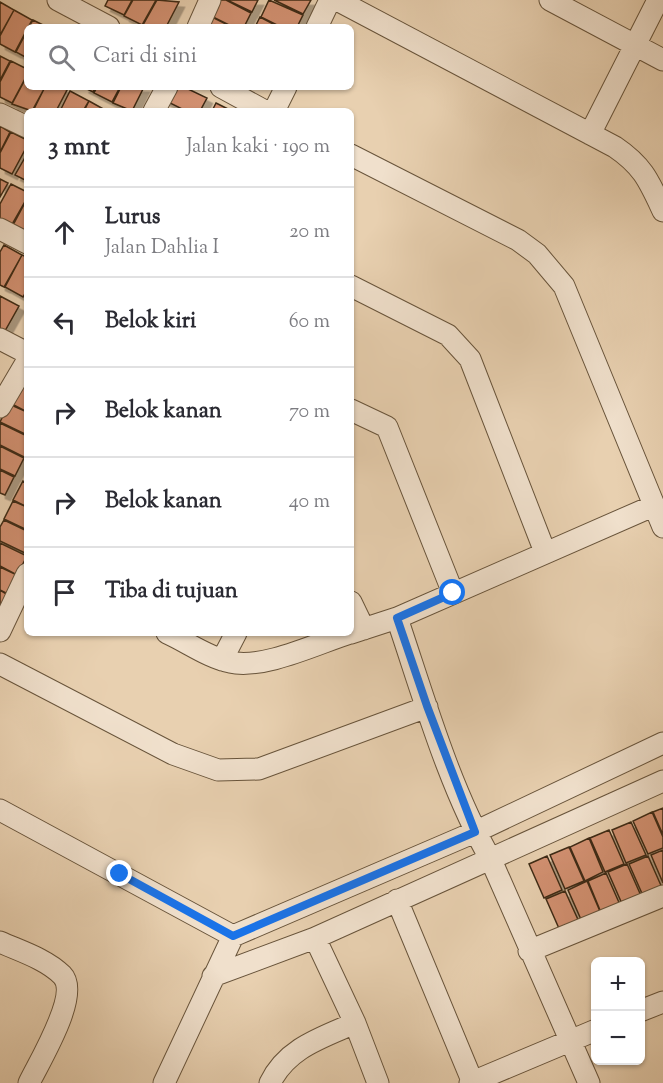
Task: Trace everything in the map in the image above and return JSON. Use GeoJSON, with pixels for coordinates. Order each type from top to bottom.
{"type":"FeatureCollection","features":[{"type":"Feature","properties":{"kind":"street"},"geometry":{"type":"LineString","coordinates":[[58,0],[103,24]]}},
{"type":"Feature","properties":{"kind":"street"},"geometry":{"type":"LineString","coordinates":[[199,24],[210,0]]}},
{"type":"Feature","properties":{"kind":"street"},"geometry":{"type":"LineString","coordinates":[[318,24],[330,0]]}},
{"type":"Feature","properties":{"kind":"street"},"geometry":{"type":"LineString","coordinates":[[337,0],[633,159],[647,174],[663,211]]}},
{"type":"Feature","properties":{"kind":"street"},"geometry":{"type":"LineString","coordinates":[[550,0],[663,60]]}},
{"type":"Feature","properties":{"kind":"street"},"geometry":{"type":"LineString","coordinates":[[590,134],[658,0]]}},
{"type":"Feature","properties":{"kind":"street"},"geometry":{"type":"LineString","coordinates":[[156,108],[165,90]]}},
{"type":"Feature","properties":{"kind":"street"},"geometry":{"type":"LineString","coordinates":[[226,90],[260,108]]}},
{"type":"Feature","properties":{"kind":"street"},"geometry":{"type":"LineString","coordinates":[[276,108],[284,90]]}},
{"type":"Feature","properties":{"kind":"street"},"geometry":{"type":"LineString","coordinates":[[0,114],[24,126]]}},
{"type":"Feature","properties":{"kind":"street"},"geometry":{"type":"LineString","coordinates":[[354,157],[518,240],[552,270],[564,286],[660,520],[545,552],[397,618],[355,632]]}},
{"type":"Feature","properties":{"kind":"street"},"geometry":{"type":"LineString","coordinates":[[0,229],[24,241]]}},
{"type":"Feature","properties":{"kind":"street"},"geometry":{"type":"LineString","coordinates":[[354,288],[448,335],[470,358],[545,552]]}},
{"type":"Feature","properties":{"kind":"street"},"geometry":{"type":"LineString","coordinates":[[0,339],[24,351]]}},
{"type":"Feature","properties":{"kind":"street"},"geometry":{"type":"LineString","coordinates":[[0,407],[24,366]]}},
{"type":"Feature","properties":{"kind":"street"},"geometry":{"type":"LineString","coordinates":[[354,413],[387,427],[453,593]]}},
{"type":"Feature","properties":{"kind":"street"},"geometry":{"type":"LineString","coordinates":[[0,632],[24,580]]}},
{"type":"Feature","properties":{"kind":"street"},"geometry":{"type":"LineString","coordinates":[[397,618],[427,706],[475,832],[490,860],[589,1083]]}},
{"type":"Feature","properties":{"kind":"street"},"geometry":{"type":"LineString","coordinates":[[173,636],[231,663],[258,662],[342,636]]}},
{"type":"Feature","properties":{"kind":"street"},"geometry":{"type":"LineString","coordinates":[[222,660],[234,636]]}},
{"type":"Feature","properties":{"kind":"street"},"geometry":{"type":"LineString","coordinates":[[0,663],[173,754],[218,770],[259,769],[427,706]]}},
{"type":"Feature","properties":{"kind":"street"},"geometry":{"type":"LineString","coordinates":[[164,1083],[233,936],[475,832],[663,743]]}},
{"type":"Feature","properties":{"kind":"street"},"geometry":{"type":"LineString","coordinates":[[213,976],[315,938],[663,781]]}},
{"type":"Feature","properties":{"kind":"street"},"geometry":{"type":"LineString","coordinates":[[0,810],[233,936]]}},
{"type":"Feature","properties":{"kind":"street"},"geometry":{"type":"LineString","coordinates":[[529,951],[663,896]]}},
{"type":"Feature","properties":{"kind":"street"},"geometry":{"type":"LineString","coordinates":[[397,900],[472,1082],[591,1032]]}},
{"type":"Feature","properties":{"kind":"street"},"geometry":{"type":"LineString","coordinates":[[315,938],[355,1023],[378,1083]]}},
{"type":"Feature","properties":{"kind":"street"},"geometry":{"type":"LineString","coordinates":[[0,942],[45,963],[63,976],[68,985],[66,1005],[29,1083]]}},
{"type":"Feature","properties":{"kind":"street"},"geometry":{"type":"LineString","coordinates":[[645,1009],[663,1002]]}},
{"type":"Feature","properties":{"kind":"street"},"geometry":{"type":"LineString","coordinates":[[270,1083],[277,1068],[295,1050],[355,1023]]}},
{"type":"Feature","properties":{"kind":"building"},"geometry":{"type":"Polygon","coordinates":[[[108,0],[132,0],[124,15],[105,6],[108,0]]]}},
{"type":"Feature","properties":{"kind":"building"},"geometry":{"type":"Polygon","coordinates":[[[133,0],[156,0],[143,24],[124,16],[133,0]]]}},
{"type":"Feature","properties":{"kind":"building"},"geometry":{"type":"Polygon","coordinates":[[[157,0],[179,2],[168,24],[144,24],[157,0]]]}},
{"type":"Feature","properties":{"kind":"building"},"geometry":{"type":"Polygon","coordinates":[[[216,0],[226,0],[251,13],[246,24],[227,24],[209,15],[216,0]]]}},
{"type":"Feature","properties":{"kind":"building"},"geometry":{"type":"Polygon","coordinates":[[[227,0],[258,0],[252,12],[227,0]]]}},
{"type":"Feature","properties":{"kind":"building"},"geometry":{"type":"Polygon","coordinates":[[[269,0],[303,15],[298,24],[275,24],[261,17],[269,0]]]}},
{"type":"Feature","properties":{"kind":"building"},"geometry":{"type":"Polygon","coordinates":[[[274,0],[311,0],[303,14],[274,0]]]}},
{"type":"Feature","properties":{"kind":"building"},"geometry":{"type":"Polygon","coordinates":[[[0,2],[14,10],[0,35],[0,2]]]}},
{"type":"Feature","properties":{"kind":"building"},"geometry":{"type":"Polygon","coordinates":[[[14,10],[32,20],[30,24],[24,24],[24,35],[15,52],[0,44],[0,36],[14,10]]]}},
{"type":"Feature","properties":{"kind":"building"},"geometry":{"type":"Polygon","coordinates":[[[208,15],[226,24],[204,24],[208,15]]]}},
{"type":"Feature","properties":{"kind":"building"},"geometry":{"type":"Polygon","coordinates":[[[260,17],[273,24],[256,24],[260,17]]]}},
{"type":"Feature","properties":{"kind":"building"},"geometry":{"type":"Polygon","coordinates":[[[24,37],[24,56],[16,52],[24,37]]]}},
{"type":"Feature","properties":{"kind":"building"},"geometry":{"type":"Polygon","coordinates":[[[0,56],[10,61],[0,80],[0,56]]]}},
{"type":"Feature","properties":{"kind":"building"},"geometry":{"type":"Polygon","coordinates":[[[11,61],[24,68],[24,81],[12,103],[0,97],[0,82],[11,61]]]}},
{"type":"Feature","properties":{"kind":"building"},"geometry":{"type":"Polygon","coordinates":[[[24,82],[24,90],[43,90],[34,108],[24,108],[12,104],[24,82]]]}},
{"type":"Feature","properties":{"kind":"building"},"geometry":{"type":"Polygon","coordinates":[[[44,90],[67,90],[58,108],[34,108],[44,90]]]}},
{"type":"Feature","properties":{"kind":"building"},"geometry":{"type":"Polygon","coordinates":[[[96,90],[118,90],[112,102],[94,93],[96,90]]]}},
{"type":"Feature","properties":{"kind":"building"},"geometry":{"type":"Polygon","coordinates":[[[120,90],[142,90],[134,108],[125,108],[113,103],[120,90]]]}},
{"type":"Feature","properties":{"kind":"building"},"geometry":{"type":"Polygon","coordinates":[[[169,90],[190,90],[207,98],[202,108],[180,108],[164,100],[169,90]]]}},
{"type":"Feature","properties":{"kind":"building"},"geometry":{"type":"Polygon","coordinates":[[[70,91],[89,101],[85,108],[62,108],[70,91]]]}},
{"type":"Feature","properties":{"kind":"building"},"geometry":{"type":"Polygon","coordinates":[[[89,101],[102,108],[86,108],[89,101]]]}},
{"type":"Feature","properties":{"kind":"building"},"geometry":{"type":"Polygon","coordinates":[[[216,103],[226,108],[214,108],[216,103]]]}},
{"type":"Feature","properties":{"kind":"building"},"geometry":{"type":"Polygon","coordinates":[[[0,126],[10,132],[0,152],[0,126]]]}},
{"type":"Feature","properties":{"kind":"building"},"geometry":{"type":"Polygon","coordinates":[[[11,132],[24,138],[24,152],[12,174],[0,168],[0,153],[11,132]]]}},
{"type":"Feature","properties":{"kind":"building"},"geometry":{"type":"Polygon","coordinates":[[[24,159],[24,180],[15,175],[24,159]]]}},
{"type":"Feature","properties":{"kind":"building"},"geometry":{"type":"Polygon","coordinates":[[[0,179],[8,183],[0,197],[0,179]]]}},
{"type":"Feature","properties":{"kind":"building"},"geometry":{"type":"Polygon","coordinates":[[[11,184],[24,190],[24,203],[11,226],[0,220],[0,204],[11,184]]]}},
{"type":"Feature","properties":{"kind":"building"},"geometry":{"type":"Polygon","coordinates":[[[24,205],[24,233],[12,227],[24,205]]]}},
{"type":"Feature","properties":{"kind":"building"},"geometry":{"type":"Polygon","coordinates":[[[4,245],[22,255],[4,287],[0,285],[0,252],[4,245]]]}},
{"type":"Feature","properties":{"kind":"building"},"geometry":{"type":"Polygon","coordinates":[[[22,255],[24,256],[23,297],[5,287],[22,255]]]}},
{"type":"Feature","properties":{"kind":"building"},"geometry":{"type":"Polygon","coordinates":[[[0,296],[19,306],[1,338],[0,338],[0,296]]]}},
{"type":"Feature","properties":{"kind":"building"},"geometry":{"type":"Polygon","coordinates":[[[19,385],[24,388],[24,410],[10,403],[19,385]]]}},
{"type":"Feature","properties":{"kind":"building"},"geometry":{"type":"Polygon","coordinates":[[[9,404],[24,411],[24,434],[0,422],[9,404]]]}},
{"type":"Feature","properties":{"kind":"building"},"geometry":{"type":"Polygon","coordinates":[[[0,423],[24,435],[24,457],[0,445],[0,423]]]}},
{"type":"Feature","properties":{"kind":"building"},"geometry":{"type":"Polygon","coordinates":[[[0,446],[24,458],[15,476],[0,469],[0,446]]]}},
{"type":"Feature","properties":{"kind":"building"},"geometry":{"type":"Polygon","coordinates":[[[0,470],[14,477],[5,495],[0,493],[0,470]]]}},
{"type":"Feature","properties":{"kind":"building"},"geometry":{"type":"Polygon","coordinates":[[[23,481],[24,506],[13,500],[23,481]]]}},
{"type":"Feature","properties":{"kind":"building"},"geometry":{"type":"Polygon","coordinates":[[[13,501],[24,506],[24,529],[4,519],[13,501]]]}},
{"type":"Feature","properties":{"kind":"building"},"geometry":{"type":"Polygon","coordinates":[[[4,520],[24,530],[24,553],[0,541],[0,527],[4,520]]]}},
{"type":"Feature","properties":{"kind":"building"},"geometry":{"type":"Polygon","coordinates":[[[0,543],[24,555],[24,562],[17,575],[0,566],[0,543]]]}},
{"type":"Feature","properties":{"kind":"building"},"geometry":{"type":"Polygon","coordinates":[[[0,567],[17,575],[8,594],[0,590],[0,567]]]}},
{"type":"Feature","properties":{"kind":"building"},"geometry":{"type":"Polygon","coordinates":[[[0,590],[8,595],[0,610],[0,590]]]}},
{"type":"Feature","properties":{"kind":"building"},"geometry":{"type":"Polygon","coordinates":[[[663,808],[663,835],[653,812],[663,808]]]}},
{"type":"Feature","properties":{"kind":"building"},"geometry":{"type":"Polygon","coordinates":[[[652,812],[663,837],[663,848],[648,854],[633,821],[652,812]]]}},
{"type":"Feature","properties":{"kind":"building"},"geometry":{"type":"Polygon","coordinates":[[[631,822],[646,855],[626,863],[612,830],[631,822]]]}},
{"type":"Feature","properties":{"kind":"building"},"geometry":{"type":"Polygon","coordinates":[[[609,830],[624,864],[605,872],[590,838],[609,830]]]}},
{"type":"Feature","properties":{"kind":"building"},"geometry":{"type":"Polygon","coordinates":[[[589,838],[603,872],[585,881],[570,847],[589,838]]]}},
{"type":"Feature","properties":{"kind":"building"},"geometry":{"type":"Polygon","coordinates":[[[569,847],[584,881],[565,889],[550,855],[569,847]]]}},
{"type":"Feature","properties":{"kind":"building"},"geometry":{"type":"Polygon","coordinates":[[[663,850],[663,883],[651,855],[663,850]]]}},
{"type":"Feature","properties":{"kind":"building"},"geometry":{"type":"Polygon","coordinates":[[[547,856],[562,890],[544,898],[529,864],[547,856]]]}},
{"type":"Feature","properties":{"kind":"building"},"geometry":{"type":"Polygon","coordinates":[[[648,856],[663,890],[644,898],[629,864],[648,856]]]}},
{"type":"Feature","properties":{"kind":"building"},"geometry":{"type":"Polygon","coordinates":[[[627,864],[642,898],[623,906],[608,872],[627,864]]]}},
{"type":"Feature","properties":{"kind":"building"},"geometry":{"type":"Polygon","coordinates":[[[606,873],[621,907],[602,915],[588,881],[606,873]]]}},
{"type":"Feature","properties":{"kind":"building"},"geometry":{"type":"Polygon","coordinates":[[[587,881],[602,916],[583,924],[568,890],[587,881]]]}},
{"type":"Feature","properties":{"kind":"building"},"geometry":{"type":"Polygon","coordinates":[[[565,891],[580,924],[561,933],[546,899],[565,891]]]}},
{"type":"Feature","properties":{"kind":"route"},"geometry":{"type":"LineString","coordinates":[[120,874],[233,936],[475,832],[427,706],[397,618],[453,593]]}}]}
